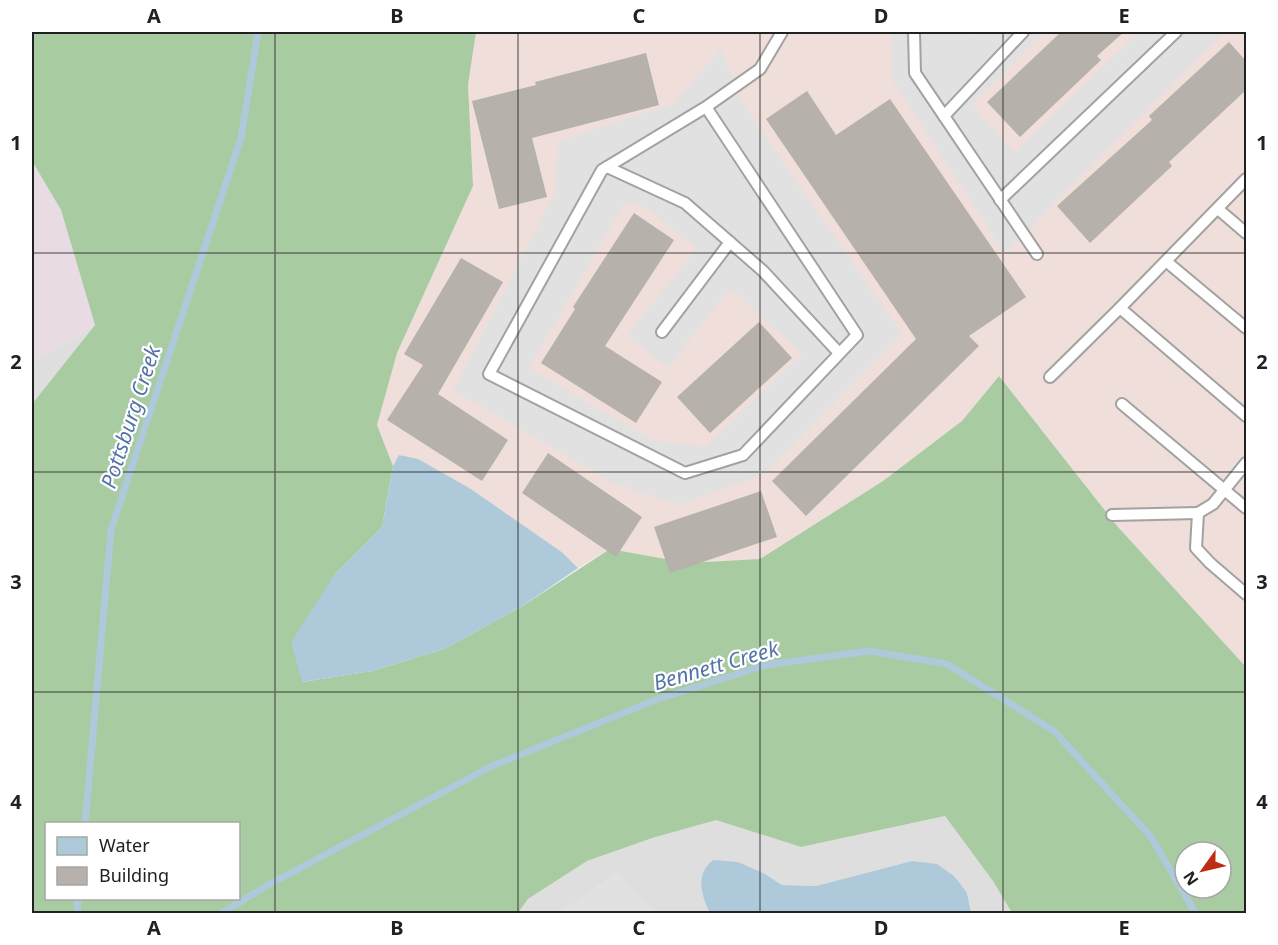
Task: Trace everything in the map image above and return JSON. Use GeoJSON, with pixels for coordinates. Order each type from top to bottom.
{"type":"FeatureCollection","features":[{"type":"Feature","properties":{"kind":"lane"},"geometry":{"type":"LineString","coordinates":[[706,107],[857,334],[743,455],[685,473],[489,374],[602,170],[706,107],[760,69],[782,32]]}},
{"type":"Feature","properties":{"kind":"lane"},"geometry":{"type":"LineString","coordinates":[[914,32],[915,73],[1037,254]]}},
{"type":"Feature","properties":{"kind":"lane"},"geometry":{"type":"LineString","coordinates":[[944,116],[1023,32]]}},
{"type":"Feature","properties":{"kind":"lane"},"geometry":{"type":"LineString","coordinates":[[1000,200],[1176,32]]}},
{"type":"Feature","properties":{"kind":"lane"},"geometry":{"type":"LineString","coordinates":[[608,166],[685,203],[764,271],[839,353]]}},
{"type":"Feature","properties":{"kind":"lane"},"geometry":{"type":"LineString","coordinates":[[1050,377],[1167,262],[1246,179]]}},
{"type":"Feature","properties":{"kind":"lane"},"geometry":{"type":"LineString","coordinates":[[1218,209],[1246,233]]}},
{"type":"Feature","properties":{"kind":"lane"},"geometry":{"type":"LineString","coordinates":[[662,332],[730,242]]}},
{"type":"Feature","properties":{"kind":"lane"},"geometry":{"type":"LineString","coordinates":[[1167,262],[1246,328]]}},
{"type":"Feature","properties":{"kind":"lane"},"geometry":{"type":"LineString","coordinates":[[1120,308],[1246,416]]}},
{"type":"Feature","properties":{"kind":"lane"},"geometry":{"type":"LineString","coordinates":[[1122,404],[1246,508]]}},
{"type":"Feature","properties":{"kind":"lane"},"geometry":{"type":"LineString","coordinates":[[1112,515],[1198,513],[1213,504],[1246,463]]}},
{"type":"Feature","properties":{"kind":"lane"},"geometry":{"type":"LineString","coordinates":[[1198,513],[1197,548],[1210,563],[1246,594]]}},
{"type":"Feature","properties":{"kind":"shaded area"},"geometry":{"type":"Polygon","coordinates":[[[476,32],[1246,32],[1246,667],[1118,527],[999,376],[962,421],[883,481],[760,559],[688,563],[610,549],[578,568],[563,553],[471,489],[400,455],[393,466],[377,425],[397,353],[473,186],[468,85],[476,32]]]}},
{"type":"Feature","properties":{"kind":"shaded area"},"geometry":{"type":"Polygon","coordinates":[[[891,32],[969,32],[973,36],[978,32],[1045,32],[972,105],[1014,152],[1139,32],[1225,32],[1005,253],[892,80],[891,32]]]}},
{"type":"Feature","properties":{"kind":"shaded area"},"geometry":{"type":"Polygon","coordinates":[[[721,49],[743,104],[902,334],[764,474],[678,505],[615,484],[453,390],[555,193],[559,141],[673,104],[721,49]],[[625,202],[529,368],[652,440],[706,447],[802,354],[730,288],[668,368],[627,336],[696,249],[648,208],[625,202]]]}},
{"type":"Feature","properties":{"kind":"shaded area"},"geometry":{"type":"Polygon","coordinates":[[[32,161],[61,210],[95,325],[32,363],[32,161]]]}},
{"type":"Feature","properties":{"kind":"shaded area"},"geometry":{"type":"Polygon","coordinates":[[[95,325],[32,404],[32,363],[95,325]]]}},
{"type":"Feature","properties":{"kind":"shaded area"},"geometry":{"type":"Polygon","coordinates":[[[945,816],[993,881],[1012,913],[971,913],[967,893],[912,861],[816,886],[782,885],[765,874],[709,911],[710,913],[518,914],[528,899],[587,861],[652,837],[716,819],[801,847],[945,816]]]}},
{"type":"Feature","properties":{"kind":"shaded area"},"geometry":{"type":"Polygon","coordinates":[[[617,872],[657,913],[558,913],[617,872]]]}},
{"type":"Feature","properties":{"kind":"green space"},"geometry":{"type":"Polygon","coordinates":[[[32,32],[476,32],[468,85],[473,186],[397,353],[377,425],[393,466],[382,527],[335,574],[302,682],[372,671],[444,649],[521,607],[610,549],[688,563],[760,559],[883,481],[962,421],[999,376],[1118,527],[1246,667],[1246,913],[1012,913],[993,881],[945,816],[801,847],[716,820],[652,838],[587,861],[528,899],[518,913],[32,913],[32,404],[95,325],[61,210],[32,161],[32,32]]]}},
{"type":"Feature","properties":{"kind":"water"},"geometry":{"type":"Polygon","coordinates":[[[399,455],[418,459],[471,489],[563,553],[578,568],[521,607],[444,649],[372,671],[302,682],[291,642],[335,574],[382,527],[393,466],[399,455]]]}},
{"type":"Feature","properties":{"kind":"water"},"geometry":{"type":"Polygon","coordinates":[[[713,860],[738,862],[765,874],[782,885],[816,886],[912,861],[937,864],[954,876],[967,893],[971,913],[710,913],[701,885],[704,872],[713,860]]]}},
{"type":"Feature","properties":{"kind":"building"},"geometry":{"type":"Polygon","coordinates":[[[1061,32],[1124,32],[1097,56],[1101,60],[1020,137],[987,102],[1061,32]]]}},
{"type":"Feature","properties":{"kind":"building"},"geometry":{"type":"Polygon","coordinates":[[[1229,42],[1246,61],[1246,90],[1169,162],[1172,166],[1090,243],[1057,206],[1152,120],[1149,116],[1229,42]]]}},
{"type":"Feature","properties":{"kind":"building"},"geometry":{"type":"Polygon","coordinates":[[[646,53],[659,105],[532,138],[547,197],[499,209],[472,101],[646,53]]]}},
{"type":"Feature","properties":{"kind":"building"},"geometry":{"type":"Polygon","coordinates":[[[807,91],[836,135],[890,99],[1026,297],[969,336],[979,346],[806,516],[772,481],[916,339],[766,119],[807,91]]]}},
{"type":"Feature","properties":{"kind":"building"},"geometry":{"type":"Polygon","coordinates":[[[634,213],[674,240],[605,346],[662,382],[636,423],[541,363],[575,309],[573,307],[634,213]]]}},
{"type":"Feature","properties":{"kind":"building"},"geometry":{"type":"Polygon","coordinates":[[[461,258],[503,282],[438,394],[508,440],[482,481],[387,420],[423,365],[404,354],[461,258]]]}},
{"type":"Feature","properties":{"kind":"building"},"geometry":{"type":"Polygon","coordinates":[[[759,322],[792,358],[710,433],[677,397],[759,322]]]}},
{"type":"Feature","properties":{"kind":"building"},"geometry":{"type":"Polygon","coordinates":[[[548,453],[642,517],[616,557],[522,493],[548,453]]]}},
{"type":"Feature","properties":{"kind":"building"},"geometry":{"type":"Polygon","coordinates":[[[761,491],[777,537],[670,573],[654,527],[761,491]]]}},
{"type":"Feature","properties":{"kind":"waterway","name":"Pottsburg Creek"},"geometry":{"type":"LineString","coordinates":[[85,822],[111,530],[241,138],[258,32]]}},
{"type":"Feature","properties":{"kind":"waterway","name":"Bennett Creek"},"geometry":{"type":"LineString","coordinates":[[220,914],[270,884],[492,766],[658,699],[766,665],[869,651],[947,664],[1054,731],[1151,837],[1196,914]]}},
{"type":"Feature","properties":{"kind":"waterway","name":"Pottsburg Creek"},"geometry":{"type":"LineString","coordinates":[[77,914],[78,900]]}}]}
